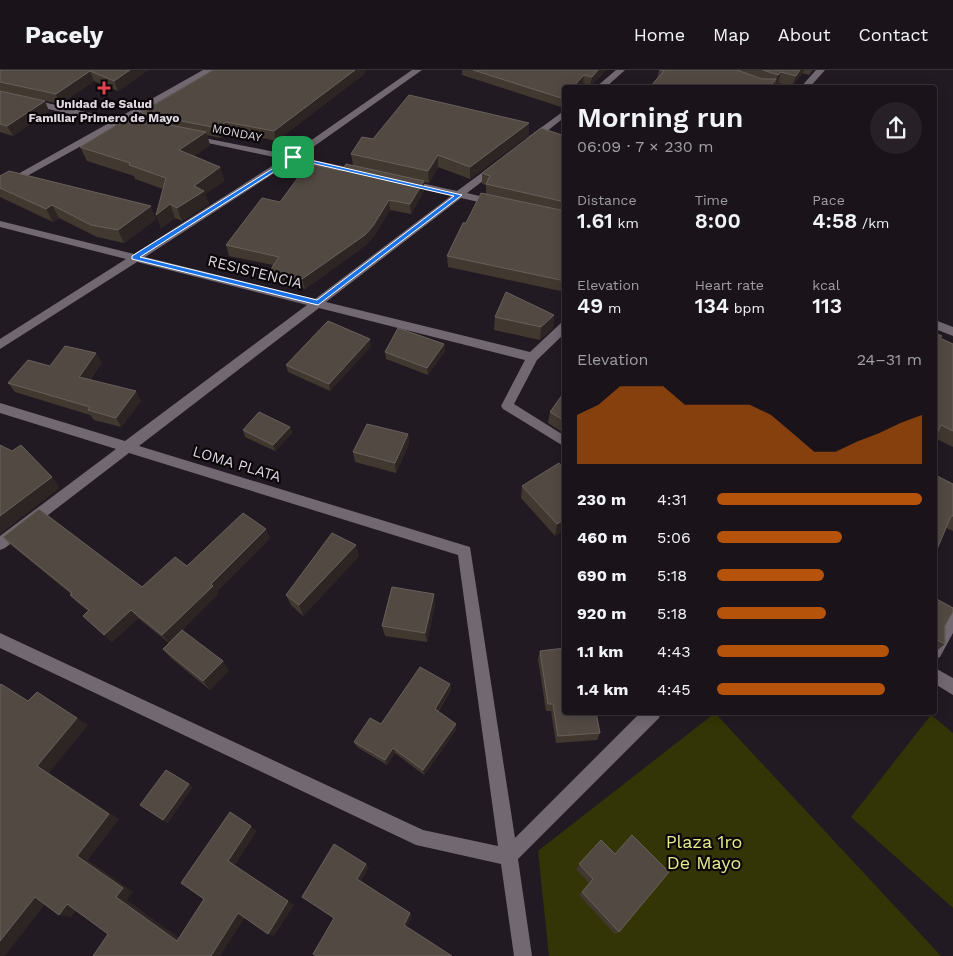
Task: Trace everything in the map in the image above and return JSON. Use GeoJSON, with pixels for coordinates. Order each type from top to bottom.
{"type":"FeatureCollection","features":[{"type":"Feature","properties":{"kind":"street"},"geometry":{"type":"LineString","coordinates":[[0,188],[209,70]]}},
{"type":"Feature","properties":{"kind":"street"},"geometry":{"type":"LineString","coordinates":[[0,345],[293,157],[418,70]]}},
{"type":"Feature","properties":{"kind":"street"},"geometry":{"type":"LineString","coordinates":[[603,85],[621,70]]}},
{"type":"Feature","properties":{"kind":"street"},"geometry":{"type":"LineString","coordinates":[[807,85],[821,70]]}},
{"type":"Feature","properties":{"kind":"street"},"geometry":{"type":"LineString","coordinates":[[0,95],[146,128]]}},
{"type":"Feature","properties":{"kind":"street"},"geometry":{"type":"LineString","coordinates":[[520,148],[562,115]]}},
{"type":"Feature","properties":{"kind":"street","name":"MONDAY"},"geometry":{"type":"LineString","coordinates":[[185,136],[293,157],[376,176]]}},
{"type":"Feature","properties":{"kind":"street"},"geometry":{"type":"LineString","coordinates":[[0,544],[504,160]]}},
{"type":"Feature","properties":{"kind":"street"},"geometry":{"type":"LineString","coordinates":[[394,180],[507,205]]}},
{"type":"Feature","properties":{"kind":"street","name":"RESISTENCIA"},"geometry":{"type":"LineString","coordinates":[[0,224],[532,357]]}},
{"type":"Feature","properties":{"kind":"street"},"geometry":{"type":"LineString","coordinates":[[937,325],[953,332]]}},
{"type":"Feature","properties":{"kind":"street"},"geometry":{"type":"LineString","coordinates":[[562,329],[532,357],[507,406],[562,440]]}},
{"type":"Feature","properties":{"kind":"street","name":"LOMA PLATA"},"geometry":{"type":"LineString","coordinates":[[0,408],[465,551],[508,857]]}},
{"type":"Feature","properties":{"kind":"street"},"geometry":{"type":"LineString","coordinates":[[937,648],[953,618]]}},
{"type":"Feature","properties":{"kind":"street"},"geometry":{"type":"LineString","coordinates":[[0,640],[422,839],[508,857]]}},
{"type":"Feature","properties":{"kind":"street"},"geometry":{"type":"LineString","coordinates":[[937,676],[953,687]]}},
{"type":"Feature","properties":{"kind":"street"},"geometry":{"type":"LineString","coordinates":[[508,857],[650,715]]}},
{"type":"Feature","properties":{"kind":"street"},"geometry":{"type":"LineString","coordinates":[[508,857],[523,956]]}},
{"type":"Feature","properties":{"kind":"green space","name":"Plaza 1ro De Mayo"},"geometry":{"type":"Polygon","coordinates":[[[712,715],[717,715],[941,956],[549,956],[538,851],[712,715]]]}},
{"type":"Feature","properties":{"kind":"green space"},"geometry":{"type":"Polygon","coordinates":[[[931,715],[953,733],[953,908],[851,817],[931,715]]]}},
{"type":"Feature","properties":{"kind":"building"},"geometry":{"type":"Polygon","coordinates":[[[0,70],[130,70],[114,81],[90,71],[56,94],[0,82],[0,70]]]}},
{"type":"Feature","properties":{"kind":"building"},"geometry":{"type":"Polygon","coordinates":[[[213,70],[355,70],[274,131],[226,122],[217,128],[141,113],[213,70]]]}},
{"type":"Feature","properties":{"kind":"building"},"geometry":{"type":"Polygon","coordinates":[[[473,70],[598,70],[592,77],[584,75],[575,85],[562,85],[561,98],[473,70]]]}},
{"type":"Feature","properties":{"kind":"building"},"geometry":{"type":"Polygon","coordinates":[[[660,70],[737,70],[762,79],[776,79],[771,85],[652,85],[664,71],[660,70]]]}},
{"type":"Feature","properties":{"kind":"building"},"geometry":{"type":"Polygon","coordinates":[[[763,70],[800,70],[796,76],[781,72],[778,75],[763,70]]]}},
{"type":"Feature","properties":{"kind":"building"},"geometry":{"type":"Polygon","coordinates":[[[0,91],[45,101],[7,126],[0,124],[0,91]]]}},
{"type":"Feature","properties":{"kind":"building"},"geometry":{"type":"Polygon","coordinates":[[[409,95],[529,123],[470,167],[438,155],[428,171],[351,154],[362,137],[373,139],[409,95]]]}},
{"type":"Feature","properties":{"kind":"building"},"geometry":{"type":"Polygon","coordinates":[[[129,117],[206,132],[179,150],[220,167],[194,186],[204,191],[177,208],[170,204],[156,215],[166,178],[129,165],[130,163],[80,147],[129,117]]]}},
{"type":"Feature","properties":{"kind":"building"},"geometry":{"type":"Polygon","coordinates":[[[541,128],[562,135],[562,201],[486,184],[490,176],[482,173],[541,128]]]}},
{"type":"Feature","properties":{"kind":"building"},"geometry":{"type":"Polygon","coordinates":[[[308,164],[342,171],[346,164],[424,181],[410,204],[389,200],[373,226],[365,235],[302,279],[269,272],[279,257],[226,245],[262,198],[280,202],[308,164]]]}},
{"type":"Feature","properties":{"kind":"building"},"geometry":{"type":"Polygon","coordinates":[[[9,171],[151,206],[118,230],[91,225],[52,205],[46,209],[0,188],[0,176],[9,171]]]}},
{"type":"Feature","properties":{"kind":"building"},"geometry":{"type":"Polygon","coordinates":[[[481,193],[562,210],[562,280],[447,256],[463,223],[466,223],[481,193]]]}},
{"type":"Feature","properties":{"kind":"building"},"geometry":{"type":"Polygon","coordinates":[[[506,292],[554,315],[541,327],[495,317],[506,292]]]}},
{"type":"Feature","properties":{"kind":"building"},"geometry":{"type":"Polygon","coordinates":[[[328,321],[370,339],[329,384],[286,365],[328,321]]]}},
{"type":"Feature","properties":{"kind":"building"},"geometry":{"type":"Polygon","coordinates":[[[398,328],[444,344],[427,368],[385,352],[398,328]]]}},
{"type":"Feature","properties":{"kind":"building"},"geometry":{"type":"Polygon","coordinates":[[[937,334],[942,336],[940,338],[953,344],[953,431],[941,425],[937,433],[937,334]]]}},
{"type":"Feature","properties":{"kind":"building"},"geometry":{"type":"Polygon","coordinates":[[[65,346],[96,353],[79,377],[136,391],[116,418],[88,410],[90,407],[8,383],[28,360],[50,366],[65,346]]]}},
{"type":"Feature","properties":{"kind":"building"},"geometry":{"type":"Polygon","coordinates":[[[562,395],[562,419],[550,412],[562,395]]]}},
{"type":"Feature","properties":{"kind":"building"},"geometry":{"type":"Polygon","coordinates":[[[259,412],[290,427],[273,445],[243,430],[259,412]]]}},
{"type":"Feature","properties":{"kind":"building"},"geometry":{"type":"Polygon","coordinates":[[[367,424],[408,434],[395,463],[353,452],[367,424]]]}},
{"type":"Feature","properties":{"kind":"building"},"geometry":{"type":"Polygon","coordinates":[[[0,445],[12,451],[21,445],[52,477],[0,516],[0,445]]]}},
{"type":"Feature","properties":{"kind":"building"},"geometry":{"type":"Polygon","coordinates":[[[559,463],[562,466],[562,521],[557,524],[522,486],[559,463]]]}},
{"type":"Feature","properties":{"kind":"building"},"geometry":{"type":"Polygon","coordinates":[[[937,476],[953,484],[953,516],[951,516],[938,547],[937,476]]]}},
{"type":"Feature","properties":{"kind":"building"},"geometry":{"type":"Polygon","coordinates":[[[39,509],[142,587],[175,557],[187,566],[243,513],[266,529],[211,584],[213,586],[162,635],[131,610],[104,635],[83,616],[89,610],[70,595],[72,593],[3,537],[39,509]]]}},
{"type":"Feature","properties":{"kind":"building"},"geometry":{"type":"Polygon","coordinates":[[[332,533],[356,545],[299,605],[286,595],[332,533]]]}},
{"type":"Feature","properties":{"kind":"building"},"geometry":{"type":"Polygon","coordinates":[[[392,587],[434,594],[425,633],[382,626],[392,587]]]}},
{"type":"Feature","properties":{"kind":"building"},"geometry":{"type":"Polygon","coordinates":[[[937,599],[953,608],[953,612],[945,626],[945,644],[937,640],[937,599]]]}},
{"type":"Feature","properties":{"kind":"building"},"geometry":{"type":"Polygon","coordinates":[[[182,630],[223,661],[203,681],[163,649],[182,630]]]}},
{"type":"Feature","properties":{"kind":"building"},"geometry":{"type":"Polygon","coordinates":[[[562,648],[562,715],[597,715],[600,733],[558,736],[553,704],[548,704],[540,651],[562,648]]]}},
{"type":"Feature","properties":{"kind":"building"},"geometry":{"type":"Polygon","coordinates":[[[420,667],[450,684],[435,709],[456,724],[423,770],[393,748],[385,760],[354,742],[370,718],[381,724],[420,667]]]}},
{"type":"Feature","properties":{"kind":"building"},"geometry":{"type":"Polygon","coordinates":[[[1,684],[28,701],[37,692],[77,718],[37,766],[109,814],[77,856],[123,888],[116,897],[177,941],[204,899],[181,883],[230,812],[251,826],[228,861],[288,901],[268,934],[238,913],[211,956],[93,956],[108,934],[67,904],[59,915],[35,897],[0,941],[1,684]]]}},
{"type":"Feature","properties":{"kind":"building"},"geometry":{"type":"Polygon","coordinates":[[[166,770],[189,784],[163,820],[140,805],[166,770]]]}},
{"type":"Feature","properties":{"kind":"building"},"geometry":{"type":"Polygon","coordinates":[[[632,835],[669,872],[619,932],[582,892],[593,879],[579,864],[601,840],[615,854],[632,835]]]}},
{"type":"Feature","properties":{"kind":"building"},"geometry":{"type":"Polygon","coordinates":[[[334,844],[366,864],[357,879],[410,913],[404,925],[452,956],[316,956],[313,954],[334,918],[302,897],[334,844]]]}},
{"type":"Feature","properties":{"kind":"place","name":"Unidad de Salud Familiar Primero de Mayo"},"geometry":{"type":"Point","coordinates":[104,88]}},
{"type":"Feature","properties":{"kind":"route"},"geometry":{"type":"LineString","coordinates":[[293,157],[459,195],[318,303],[134,258],[293,157]]}}]}
